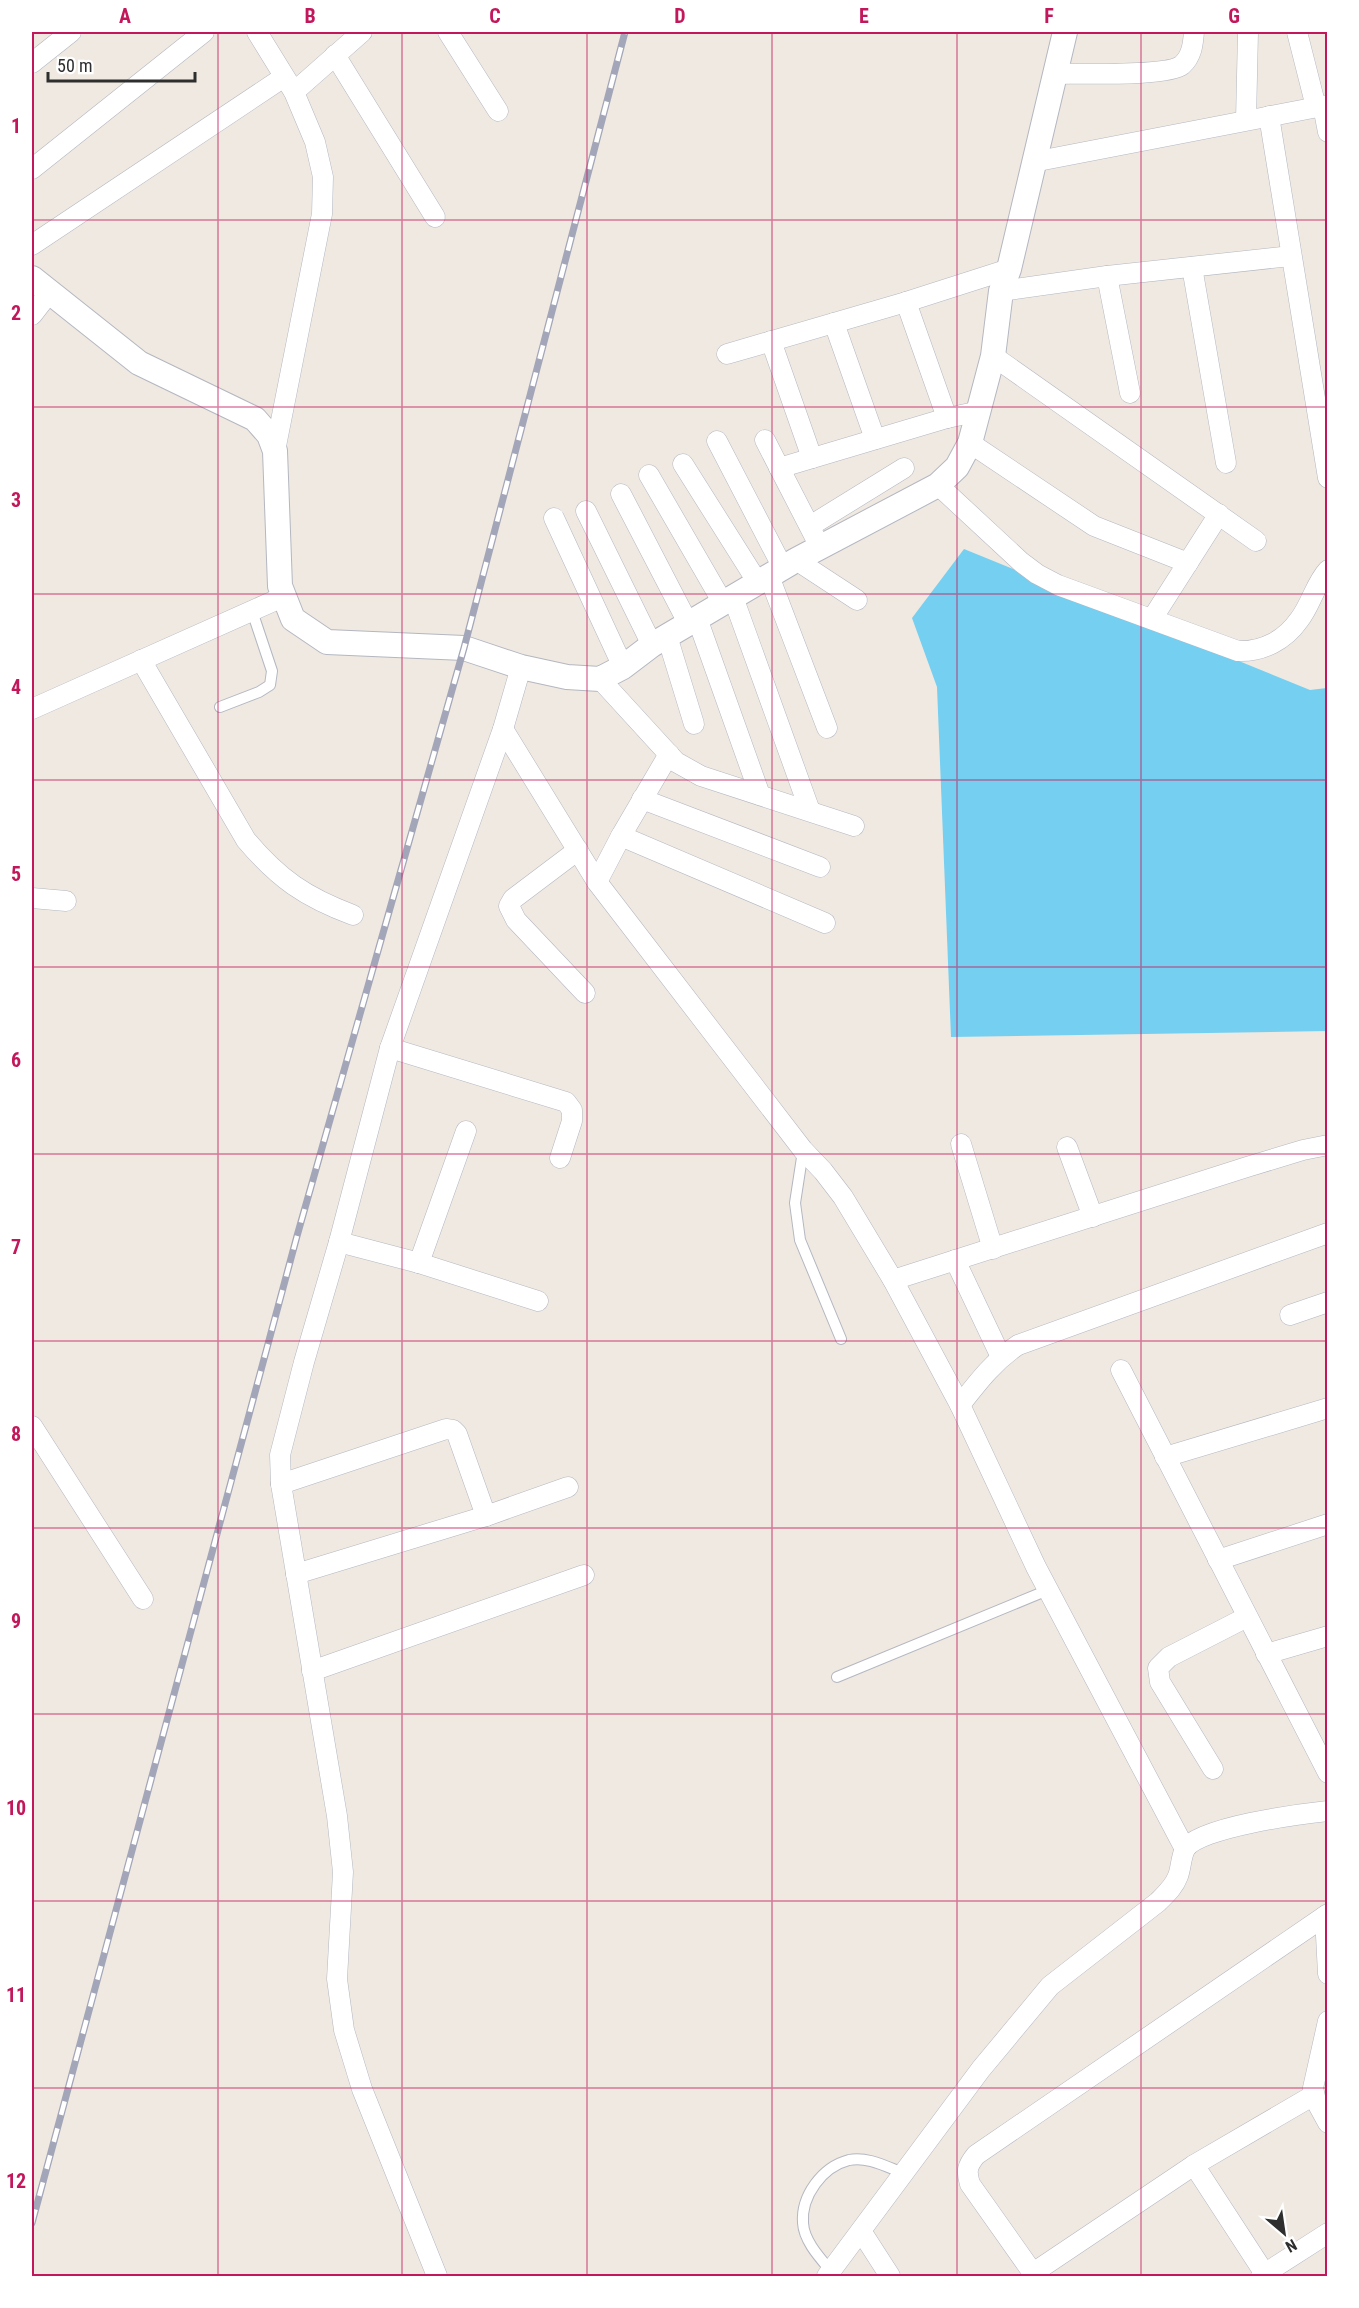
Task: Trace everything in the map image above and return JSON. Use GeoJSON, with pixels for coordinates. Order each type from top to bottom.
{"type":"FeatureCollection","features":[{"type":"Feature","properties":{"kind":"street"},"geometry":{"type":"LineString","coordinates":[[32,63],[71,32]]}},
{"type":"Feature","properties":{"kind":"street"},"geometry":{"type":"LineString","coordinates":[[32,169],[204,32]]}},
{"type":"Feature","properties":{"kind":"street"},"geometry":{"type":"LineString","coordinates":[[257,32],[289,84],[315,142],[323,177],[322,214],[275,451],[280,586],[293,619],[327,642],[464,648],[521,668],[567,677],[600,679],[623,667],[659,640],[777,572],[815,536],[904,468]]}},
{"type":"Feature","properties":{"kind":"street"},"geometry":{"type":"LineString","coordinates":[[32,245],[335,55],[362,32]]}},
{"type":"Feature","properties":{"kind":"street"},"geometry":{"type":"LineString","coordinates":[[448,32],[498,111]]}},
{"type":"Feature","properties":{"kind":"street"},"geometry":{"type":"LineString","coordinates":[[815,536],[938,485],[957,467],[970,443],[993,356],[1005,280],[1032,162],[1065,32]]}},
{"type":"Feature","properties":{"kind":"street"},"geometry":{"type":"LineString","coordinates":[[1053,74],[1163,72],[1181,66],[1193,49],[1194,32]]}},
{"type":"Feature","properties":{"kind":"street"},"geometry":{"type":"LineString","coordinates":[[1246,120],[1248,32]]}},
{"type":"Feature","properties":{"kind":"street"},"geometry":{"type":"LineString","coordinates":[[1297,32],[1322,106],[1328,132]]}},
{"type":"Feature","properties":{"kind":"street"},"geometry":{"type":"LineString","coordinates":[[335,55],[435,217]]}},
{"type":"Feature","properties":{"kind":"street"},"geometry":{"type":"LineString","coordinates":[[1032,162],[1322,106]]}},
{"type":"Feature","properties":{"kind":"street"},"geometry":{"type":"LineString","coordinates":[[1269,116],[1328,478]]}},
{"type":"Feature","properties":{"kind":"street"},"geometry":{"type":"LineString","coordinates":[[727,354],[906,302],[1005,280],[1107,276],[1291,256]]}},
{"type":"Feature","properties":{"kind":"street"},"geometry":{"type":"LineString","coordinates":[[1192,267],[1226,463]]}},
{"type":"Feature","properties":{"kind":"street"},"geometry":{"type":"LineString","coordinates":[[1107,276],[1130,393]]}},
{"type":"Feature","properties":{"kind":"street"},"geometry":{"type":"LineString","coordinates":[[32,315],[40,286],[139,363],[255,419],[269,435],[275,451]]}},
{"type":"Feature","properties":{"kind":"street"},"geometry":{"type":"LineString","coordinates":[[906,302],[947,418]]}},
{"type":"Feature","properties":{"kind":"street"},"geometry":{"type":"LineString","coordinates":[[834,323],[875,439]]}},
{"type":"Feature","properties":{"kind":"street"},"geometry":{"type":"LineString","coordinates":[[771,341],[812,458]]}},
{"type":"Feature","properties":{"kind":"street"},"geometry":{"type":"LineString","coordinates":[[993,356],[1256,541]]}},
{"type":"Feature","properties":{"kind":"street"},"geometry":{"type":"LineString","coordinates":[[779,468],[947,418],[980,411]]}},
{"type":"Feature","properties":{"kind":"street"},"geometry":{"type":"LineString","coordinates":[[765,440],[815,536]]}},
{"type":"Feature","properties":{"kind":"street"},"geometry":{"type":"LineString","coordinates":[[717,441],[777,572],[827,728]]}},
{"type":"Feature","properties":{"kind":"street"},"geometry":{"type":"LineString","coordinates":[[970,443],[1094,526],[1188,563]]}},
{"type":"Feature","properties":{"kind":"street"},"geometry":{"type":"LineString","coordinates":[[683,464],[777,572],[857,600]]}},
{"type":"Feature","properties":{"kind":"street"},"geometry":{"type":"LineString","coordinates":[[649,475],[728,600],[810,811]]}},
{"type":"Feature","properties":{"kind":"street"},"geometry":{"type":"LineString","coordinates":[[938,485],[1037,574],[1058,585],[1238,651],[1255,652],[1285,635],[1300,620],[1328,570]]}},
{"type":"Feature","properties":{"kind":"street"},"geometry":{"type":"LineString","coordinates":[[621,494],[693,621],[760,795]]}},
{"type":"Feature","properties":{"kind":"street"},"geometry":{"type":"LineString","coordinates":[[586,511],[659,640],[694,724]]}},
{"type":"Feature","properties":{"kind":"street"},"geometry":{"type":"LineString","coordinates":[[1152,619],[1219,514]]}},
{"type":"Feature","properties":{"kind":"street"},"geometry":{"type":"LineString","coordinates":[[554,518],[623,667]]}},
{"type":"Feature","properties":{"kind":"street"},"geometry":{"type":"LineString","coordinates":[[32,709],[285,596]]}},
{"type":"Feature","properties":{"kind":"street"},"geometry":{"type":"LineString","coordinates":[[141,660],[253,847],[288,883],[325,905],[353,915]]}},
{"type":"Feature","properties":{"kind":"street"},"geometry":{"type":"LineString","coordinates":[[437,2277],[362,2089],[344,2030],[337,1979],[342,1872],[337,1816],[281,1484],[280,1455],[390,1048],[503,729],[521,668]]}},
{"type":"Feature","properties":{"kind":"street"},"geometry":{"type":"LineString","coordinates":[[600,679],[676,762],[701,776],[854,826]]}},
{"type":"Feature","properties":{"kind":"street"},"geometry":{"type":"LineString","coordinates":[[503,729],[597,882],[803,1150],[843,1197],[893,1280],[960,1405],[1048,1590],[1185,1849]]}},
{"type":"Feature","properties":{"kind":"street"},"geometry":{"type":"LineString","coordinates":[[597,882],[669,754]]}},
{"type":"Feature","properties":{"kind":"street"},"geometry":{"type":"LineString","coordinates":[[642,800],[820,867]]}},
{"type":"Feature","properties":{"kind":"street"},"geometry":{"type":"LineString","coordinates":[[621,836],[825,923]]}},
{"type":"Feature","properties":{"kind":"street"},"geometry":{"type":"LineString","coordinates":[[578,850],[513,899],[509,906],[516,920],[585,993]]}},
{"type":"Feature","properties":{"kind":"street"},"geometry":{"type":"LineString","coordinates":[[32,898],[66,901]]}},
{"type":"Feature","properties":{"kind":"street"},"geometry":{"type":"LineString","coordinates":[[390,1048],[566,1102],[572,1110],[572,1121],[560,1158]]}},
{"type":"Feature","properties":{"kind":"street"},"geometry":{"type":"LineString","coordinates":[[419,1263],[466,1131]]}},
{"type":"Feature","properties":{"kind":"street"},"geometry":{"type":"LineString","coordinates":[[961,1144],[993,1249]]}},
{"type":"Feature","properties":{"kind":"street"},"geometry":{"type":"LineString","coordinates":[[893,1280],[1270,1160],[1328,1145]]}},
{"type":"Feature","properties":{"kind":"street"},"geometry":{"type":"LineString","coordinates":[[1067,1147],[1093,1217]]}},
{"type":"Feature","properties":{"kind":"street"},"geometry":{"type":"LineString","coordinates":[[960,1405],[987,1370],[1001,1356],[1018,1345],[1328,1233]]}},
{"type":"Feature","properties":{"kind":"street"},"geometry":{"type":"LineString","coordinates":[[339,1242],[419,1263],[538,1301]]}},
{"type":"Feature","properties":{"kind":"street"},"geometry":{"type":"LineString","coordinates":[[955,1260],[1001,1356]]}},
{"type":"Feature","properties":{"kind":"street"},"geometry":{"type":"LineString","coordinates":[[1290,1314],[1328,1302]]}},
{"type":"Feature","properties":{"kind":"street"},"geometry":{"type":"LineString","coordinates":[[1120,1370],[1328,1773]]}},
{"type":"Feature","properties":{"kind":"street"},"geometry":{"type":"LineString","coordinates":[[1166,1457],[1328,1408]]}},
{"type":"Feature","properties":{"kind":"street"},"geometry":{"type":"LineString","coordinates":[[32,1426],[143,1599]]}},
{"type":"Feature","properties":{"kind":"street"},"geometry":{"type":"LineString","coordinates":[[281,1484],[446,1429],[453,1430],[458,1434],[486,1516]]}},
{"type":"Feature","properties":{"kind":"street"},"geometry":{"type":"LineString","coordinates":[[297,1574],[486,1516],[568,1487]]}},
{"type":"Feature","properties":{"kind":"street"},"geometry":{"type":"LineString","coordinates":[[1218,1560],[1328,1524]]}},
{"type":"Feature","properties":{"kind":"street"},"geometry":{"type":"LineString","coordinates":[[312,1671],[584,1575]]}},
{"type":"Feature","properties":{"kind":"street"},"geometry":{"type":"LineString","coordinates":[[1214,1769],[1160,1682],[1158,1668],[1169,1657],[1247,1617]]}},
{"type":"Feature","properties":{"kind":"street"},"geometry":{"type":"LineString","coordinates":[[1266,1654],[1328,1636]]}},
{"type":"Feature","properties":{"kind":"street"},"geometry":{"type":"LineString","coordinates":[[829,2274],[981,2069],[1050,1986],[1173,1888],[1185,1849],[1199,1838],[1212,1832],[1298,1814],[1328,1811]]}},
{"type":"Feature","properties":{"kind":"street"},"geometry":{"type":"LineString","coordinates":[[1326,1915],[1328,1974]]}},
{"type":"Feature","properties":{"kind":"street"},"geometry":{"type":"LineString","coordinates":[[1314,2095],[1194,2165],[1034,2275],[970,2184],[966,2173],[968,2164],[976,2156],[1326,1915]]}},
{"type":"Feature","properties":{"kind":"street"},"geometry":{"type":"LineString","coordinates":[[1328,2021],[1313,2088],[1314,2095],[1328,2123]]}},
{"type":"Feature","properties":{"kind":"street"},"geometry":{"type":"LineString","coordinates":[[1194,2165],[1263,2275],[1328,2233]]}},
{"type":"Feature","properties":{"kind":"street"},"geometry":{"type":"LineString","coordinates":[[861,2231],[890,2277]]}},
{"type":"Feature","properties":{"kind":"lane"},"geometry":{"type":"LineString","coordinates":[[220,707],[259,692],[270,685],[272,670],[252,611]]}},
{"type":"Feature","properties":{"kind":"lane"},"geometry":{"type":"LineString","coordinates":[[803,1150],[795,1203],[800,1240],[841,1339]]}},
{"type":"Feature","properties":{"kind":"lane"},"geometry":{"type":"LineString","coordinates":[[837,1677],[1048,1590]]}},
{"type":"Feature","properties":{"kind":"lane"},"geometry":{"type":"LineString","coordinates":[[829,2274],[811,2246],[802,2224],[807,2196],[824,2173],[849,2160],[873,2162],[903,2173]]}},
{"type":"Feature","properties":{"kind":"water"},"geometry":{"type":"Polygon","coordinates":[[[964,549],[1310,690],[1327,688],[1327,1031],[951,1037],[937,687],[912,618],[964,549]]]}},
{"type":"Feature","properties":{"kind":"railway"},"geometry":{"type":"LineString","coordinates":[[32,2223],[297,1236],[464,648],[625,32]]}}]}
